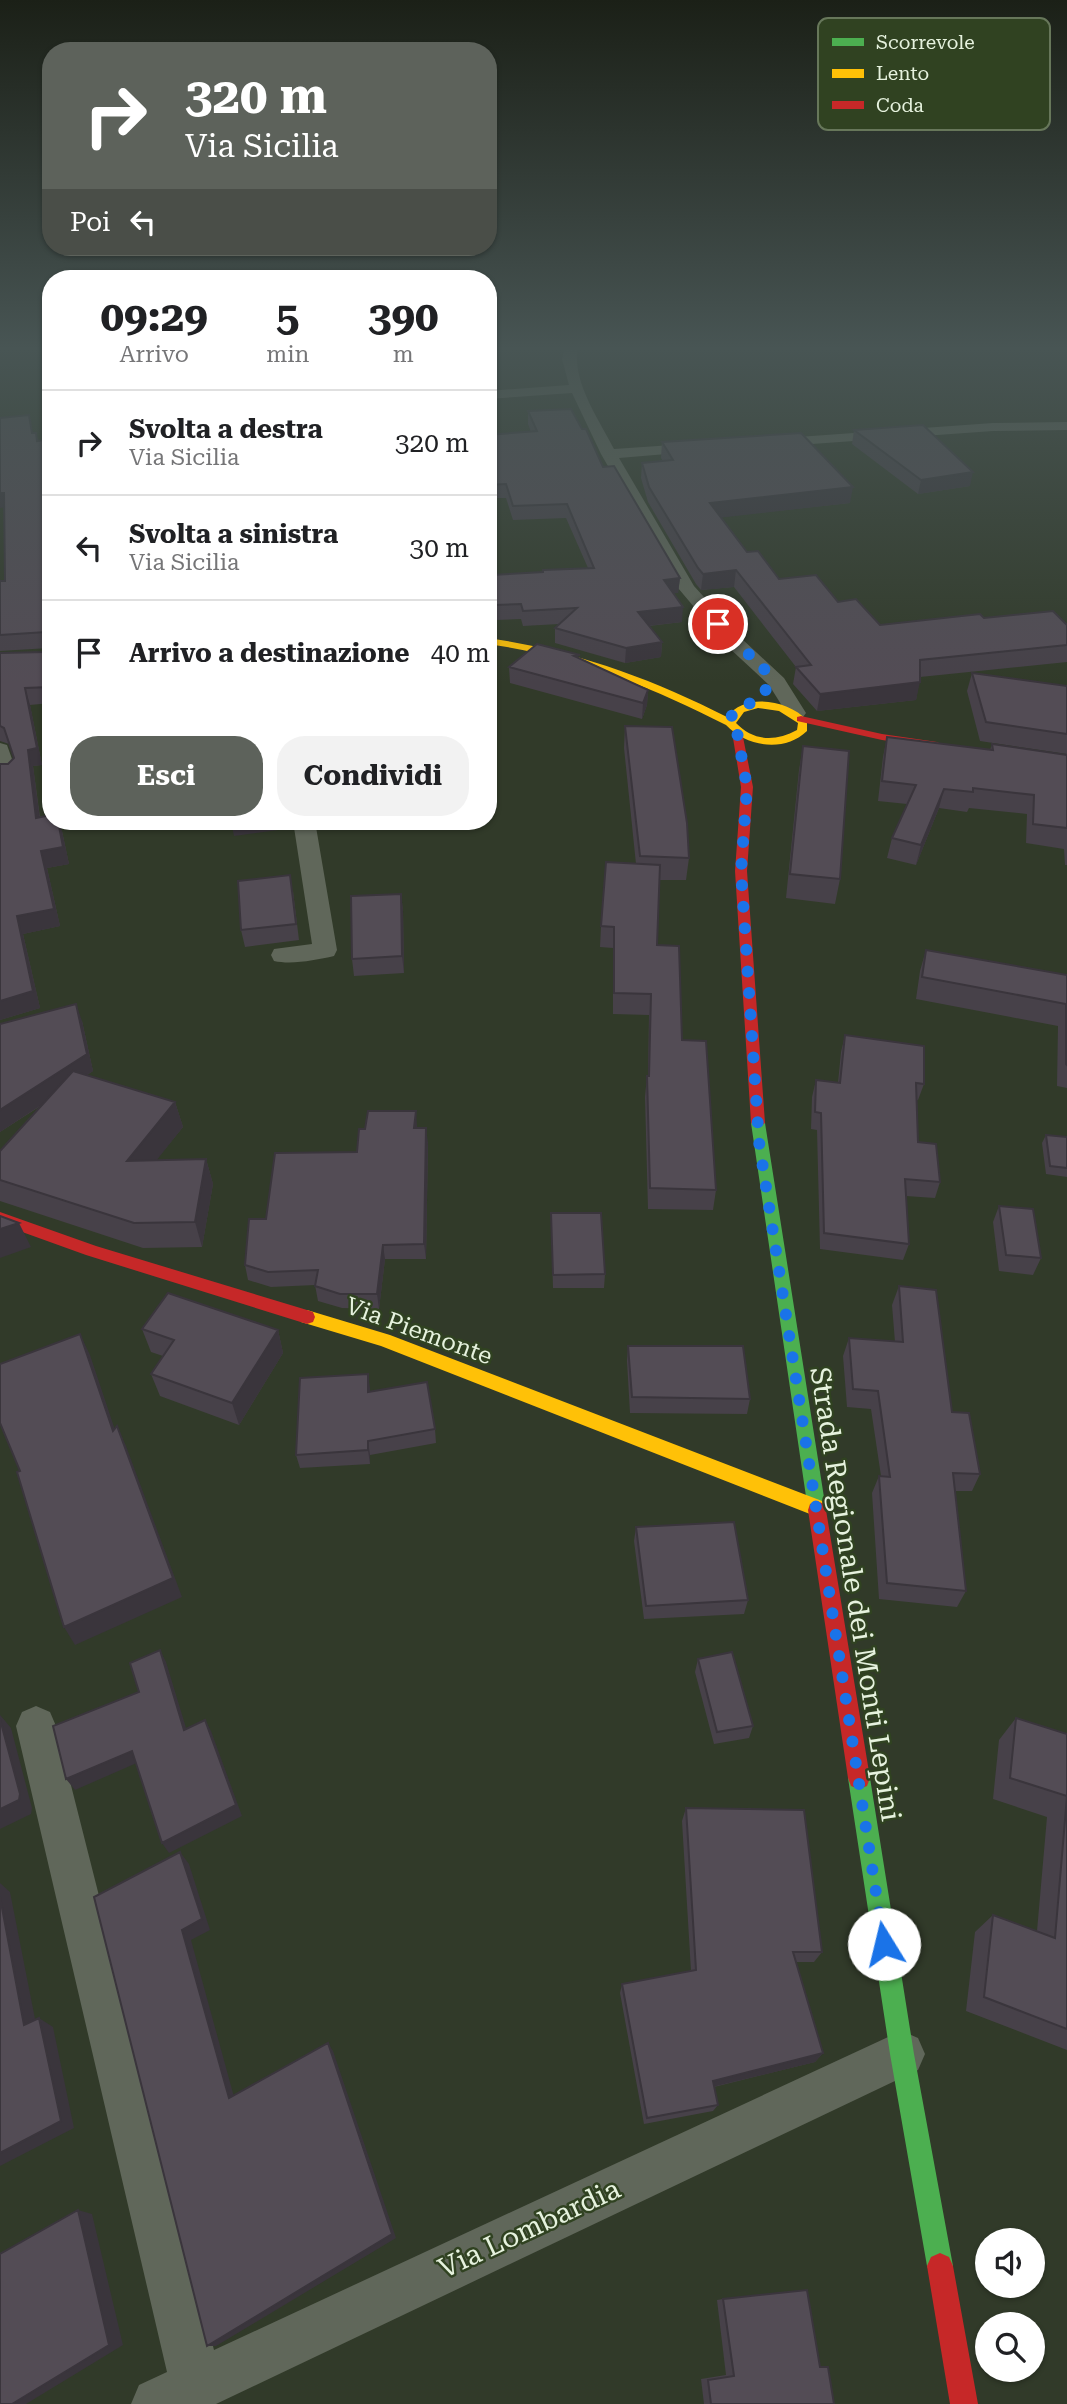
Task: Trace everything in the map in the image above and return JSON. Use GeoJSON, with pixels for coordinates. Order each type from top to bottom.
{"type":"FeatureCollection","features":[{"type":"Feature","properties":{"kind":"street"},"geometry":{"type":"LineString","coordinates":[[610,458],[687,589],[734,642],[785,692],[798,716]]}},
{"type":"Feature","properties":{"kind":"street"},"geometry":{"type":"LineString","coordinates":[[497,642],[563,651],[682,696],[734,728],[764,742],[882,737]]}},
{"type":"Feature","properties":{"kind":"street"},"geometry":{"type":"LineString","coordinates":[[734,728],[733,714],[765,692],[768,680],[766,671]]}},
{"type":"Feature","properties":{"kind":"street"},"geometry":{"type":"LineString","coordinates":[[682,696],[746,706],[769,705],[798,716],[882,737],[948,747]]}},
{"type":"Feature","properties":{"kind":"street","name":"Strada Regionale dei Monti Lepini"},"geometry":{"type":"LineString","coordinates":[[747,787],[764,763],[803,728],[798,716]]}},
{"type":"Feature","properties":{"kind":"street","name":"Strada Regionale dei Monti Lepini"},"geometry":{"type":"LineString","coordinates":[[734,728],[747,787],[741,871],[759,1142],[902,2054],[964,2404]]}},
{"type":"Feature","properties":{"kind":"street"},"geometry":{"type":"LineString","coordinates":[[0,749],[6,773]]}},
{"type":"Feature","properties":{"kind":"street"},"geometry":{"type":"LineString","coordinates":[[283,955],[325,950],[305,830]]}},
{"type":"Feature","properties":{"kind":"street","name":"Via Piemonte"},"geometry":{"type":"LineString","coordinates":[[0,1218],[92,1251],[384,1339],[815,1507]]}},
{"type":"Feature","properties":{"kind":"street"},"geometry":{"type":"LineString","coordinates":[[36,1726],[177,2394]]}},
{"type":"Feature","properties":{"kind":"street","name":"Via Lombardia"},"geometry":{"type":"LineString","coordinates":[[177,2394],[902,2054]]}},
{"type":"Feature","properties":{"kind":"building"},"geometry":{"type":"Polygon","coordinates":[[[0,458],[42,458],[42,632],[0,635],[0,581],[5,581],[4,493],[0,493],[0,458]]]}},
{"type":"Feature","properties":{"kind":"building"},"geometry":{"type":"Polygon","coordinates":[[[497,458],[599,458],[603,467],[614,466],[680,578],[664,580],[683,607],[638,612],[662,642],[626,648],[555,628],[577,608],[523,611],[521,604],[497,605],[497,575],[594,568],[567,504],[513,506],[506,484],[497,484],[497,458]]]}},
{"type":"Feature","properties":{"kind":"building"},"geometry":{"type":"Polygon","coordinates":[[[672,458],[825,458],[853,487],[710,503],[747,552],[758,551],[779,579],[816,575],[838,602],[856,599],[880,625],[980,614],[984,618],[1053,611],[1067,625],[1067,645],[920,660],[920,682],[820,694],[796,667],[811,665],[736,570],[703,574],[698,568],[649,487],[642,463],[673,460],[672,458]]]}},
{"type":"Feature","properties":{"kind":"building"},"geometry":{"type":"Polygon","coordinates":[[[892,458],[958,458],[973,472],[921,480],[892,458]]]}},
{"type":"Feature","properties":{"kind":"building"},"geometry":{"type":"Polygon","coordinates":[[[537,644],[580,655],[574,656],[648,690],[643,703],[509,667],[537,644]]]}},
{"type":"Feature","properties":{"kind":"building"},"geometry":{"type":"Polygon","coordinates":[[[42,652],[42,687],[25,688],[37,748],[28,750],[36,818],[42,817],[42,830],[60,830],[63,847],[41,851],[54,909],[17,916],[33,991],[0,1001],[0,764],[8,764],[14,758],[4,728],[0,726],[0,653],[42,652]]]}},
{"type":"Feature","properties":{"kind":"building"},"geometry":{"type":"Polygon","coordinates":[[[972,673],[1067,686],[1067,734],[986,722],[972,673]]]}},
{"type":"Feature","properties":{"kind":"building"},"geometry":{"type":"Polygon","coordinates":[[[625,726],[672,727],[687,823],[689,858],[640,856],[625,726]]]}},
{"type":"Feature","properties":{"kind":"building"},"geometry":{"type":"Polygon","coordinates":[[[887,737],[993,750],[992,744],[1067,755],[1067,828],[1033,824],[1034,795],[973,788],[973,792],[944,789],[921,845],[892,838],[916,785],[882,781],[887,737]]]}},
{"type":"Feature","properties":{"kind":"building"},"geometry":{"type":"Polygon","coordinates":[[[803,746],[849,751],[840,879],[790,874],[803,746]]]}},
{"type":"Feature","properties":{"kind":"building"},"geometry":{"type":"Polygon","coordinates":[[[606,862],[660,865],[657,945],[679,946],[682,1040],[706,1041],[716,1190],[650,1188],[647,1076],[651,994],[614,993],[614,927],[601,926],[606,862]]]}},
{"type":"Feature","properties":{"kind":"building"},"geometry":{"type":"Polygon","coordinates":[[[290,875],[296,924],[241,930],[238,881],[290,875]]]}},
{"type":"Feature","properties":{"kind":"building"},"geometry":{"type":"Polygon","coordinates":[[[401,894],[402,956],[352,959],[351,896],[401,894]]]}},
{"type":"Feature","properties":{"kind":"building"},"geometry":{"type":"Polygon","coordinates":[[[926,950],[1067,975],[1067,1065],[1066,1004],[922,977],[926,950]]]}},
{"type":"Feature","properties":{"kind":"building"},"geometry":{"type":"Polygon","coordinates":[[[76,1004],[87,1054],[0,1110],[0,1024],[76,1004]]]}},
{"type":"Feature","properties":{"kind":"building"},"geometry":{"type":"Polygon","coordinates":[[[845,1035],[924,1046],[924,1084],[916,1083],[918,1142],[936,1144],[940,1182],[905,1179],[909,1244],[824,1233],[821,1113],[815,1112],[816,1080],[840,1083],[845,1035]]]}},
{"type":"Feature","properties":{"kind":"building"},"geometry":{"type":"Polygon","coordinates":[[[73,1071],[175,1102],[127,1161],[206,1159],[195,1222],[134,1223],[0,1180],[0,1151],[73,1071]]]}},
{"type":"Feature","properties":{"kind":"building"},"geometry":{"type":"Polygon","coordinates":[[[368,1111],[416,1111],[414,1128],[426,1128],[424,1244],[383,1245],[377,1294],[340,1294],[315,1286],[318,1270],[268,1272],[245,1265],[249,1219],[266,1219],[275,1153],[357,1152],[359,1129],[365,1129],[368,1111]]]}},
{"type":"Feature","properties":{"kind":"building"},"geometry":{"type":"Polygon","coordinates":[[[1046,1135],[1067,1137],[1067,1168],[1050,1166],[1046,1135]]]}},
{"type":"Feature","properties":{"kind":"building"},"geometry":{"type":"Polygon","coordinates":[[[999,1206],[1033,1209],[1041,1258],[1006,1255],[999,1206]]]}},
{"type":"Feature","properties":{"kind":"building"},"geometry":{"type":"Polygon","coordinates":[[[551,1213],[601,1213],[605,1274],[553,1275],[551,1213]]]}},
{"type":"Feature","properties":{"kind":"building"},"geometry":{"type":"Polygon","coordinates":[[[0,1216],[19,1223],[0,1229],[0,1216]]]}},
{"type":"Feature","properties":{"kind":"building"},"geometry":{"type":"Polygon","coordinates":[[[899,1286],[936,1290],[952,1412],[969,1413],[980,1474],[953,1473],[966,1591],[887,1583],[879,1476],[890,1477],[878,1391],[853,1389],[849,1338],[903,1342],[899,1286]]]}},
{"type":"Feature","properties":{"kind":"building"},"geometry":{"type":"Polygon","coordinates":[[[168,1293],[278,1330],[232,1403],[151,1374],[174,1340],[142,1329],[168,1293]]]}},
{"type":"Feature","properties":{"kind":"building"},"geometry":{"type":"Polygon","coordinates":[[[80,1334],[113,1431],[117,1426],[173,1578],[64,1627],[17,1472],[20,1471],[0,1423],[0,1364],[80,1334]]]}},
{"type":"Feature","properties":{"kind":"building"},"geometry":{"type":"Polygon","coordinates":[[[628,1346],[743,1346],[750,1399],[632,1397],[628,1346]]]}},
{"type":"Feature","properties":{"kind":"building"},"geometry":{"type":"Polygon","coordinates":[[[368,1374],[368,1392],[427,1382],[435,1429],[368,1441],[368,1450],[296,1455],[300,1378],[368,1374]]]}},
{"type":"Feature","properties":{"kind":"building"},"geometry":{"type":"Polygon","coordinates":[[[734,1522],[748,1600],[646,1606],[636,1527],[734,1522]]]}},
{"type":"Feature","properties":{"kind":"building"},"geometry":{"type":"Polygon","coordinates":[[[160,1650],[184,1730],[205,1720],[236,1805],[162,1843],[132,1751],[66,1779],[53,1726],[139,1692],[130,1663],[160,1650]]]}},
{"type":"Feature","properties":{"kind":"building"},"geometry":{"type":"Polygon","coordinates":[[[732,1652],[753,1726],[717,1732],[698,1659],[732,1652]]]}},
{"type":"Feature","properties":{"kind":"building"},"geometry":{"type":"Polygon","coordinates":[[[1016,1718],[1067,1734],[1067,1796],[1010,1778],[1016,1718]]]}},
{"type":"Feature","properties":{"kind":"building"},"geometry":{"type":"Polygon","coordinates":[[[0,1719],[20,1794],[19,1800],[0,1809],[0,1719]]]}},
{"type":"Feature","properties":{"kind":"building"},"geometry":{"type":"Polygon","coordinates":[[[1067,1796],[1067,2029],[984,1997],[993,1915],[1055,1938],[1067,1796]]]}},
{"type":"Feature","properties":{"kind":"building"},"geometry":{"type":"Polygon","coordinates":[[[686,1808],[804,1810],[822,1952],[793,1952],[823,2053],[713,2081],[718,2105],[647,2118],[622,1984],[696,1970],[686,1808]]]}},
{"type":"Feature","properties":{"kind":"building"},"geometry":{"type":"Polygon","coordinates":[[[180,1852],[202,1919],[182,1930],[229,2098],[328,2043],[392,2234],[207,2346],[94,1897],[180,1852]]]}},
{"type":"Feature","properties":{"kind":"building"},"geometry":{"type":"Polygon","coordinates":[[[0,1897],[24,2025],[39,2018],[61,2121],[0,2153],[0,1897]]]}},
{"type":"Feature","properties":{"kind":"building"},"geometry":{"type":"Polygon","coordinates":[[[78,2210],[109,2345],[12,2404],[0,2404],[0,2254],[78,2210]]]}},
{"type":"Feature","properties":{"kind":"building"},"geometry":{"type":"Polygon","coordinates":[[[807,2290],[820,2367],[828,2367],[834,2404],[711,2404],[708,2380],[734,2376],[723,2299],[807,2290]]]}},
{"type":"Feature","properties":{"kind":"traffic: fast"},"geometry":{"type":"LineString","coordinates":[[758,1123],[817,1510]]}},
{"type":"Feature","properties":{"kind":"traffic: fast"},"geometry":{"type":"LineString","coordinates":[[859,1778],[902,2054],[940,2266]]}},
{"type":"Feature","properties":{"kind":"traffic: slow"},"geometry":{"type":"LineString","coordinates":[[497,642],[552,652],[613,670],[672,694],[730,723]]}},
{"type":"Feature","properties":{"kind":"traffic: slow"},"geometry":{"type":"LineString","coordinates":[[758,705],[788,710],[803,722],[802,731],[774,742],[755,740],[737,731],[730,723],[735,715],[741,709],[758,705]]}},
{"type":"Feature","properties":{"kind":"traffic: slow"},"geometry":{"type":"LineString","coordinates":[[307,1317],[384,1340],[815,1507]]}},
{"type":"Feature","properties":{"kind":"traffic: jam"},"geometry":{"type":"LineString","coordinates":[[801,719],[882,737],[937,745]]}},
{"type":"Feature","properties":{"kind":"traffic: jam"},"geometry":{"type":"LineString","coordinates":[[737,732],[747,787],[741,871],[758,1123]]}},
{"type":"Feature","properties":{"kind":"traffic: jam"},"geometry":{"type":"LineString","coordinates":[[0,1218],[92,1251],[307,1317]]}},
{"type":"Feature","properties":{"kind":"traffic: jam"},"geometry":{"type":"LineString","coordinates":[[817,1510],[859,1778]]}},
{"type":"Feature","properties":{"kind":"traffic: jam"},"geometry":{"type":"LineString","coordinates":[[940,2266],[964,2404]]}},
{"type":"Feature","properties":{"kind":"route"},"geometry":{"type":"LineString","coordinates":[[718,624],[766,671],[768,680],[767,688],[760,697],[730,718],[730,723],[737,732],[745,763],[747,787],[741,871],[759,1142],[884,1944]]}}]}
